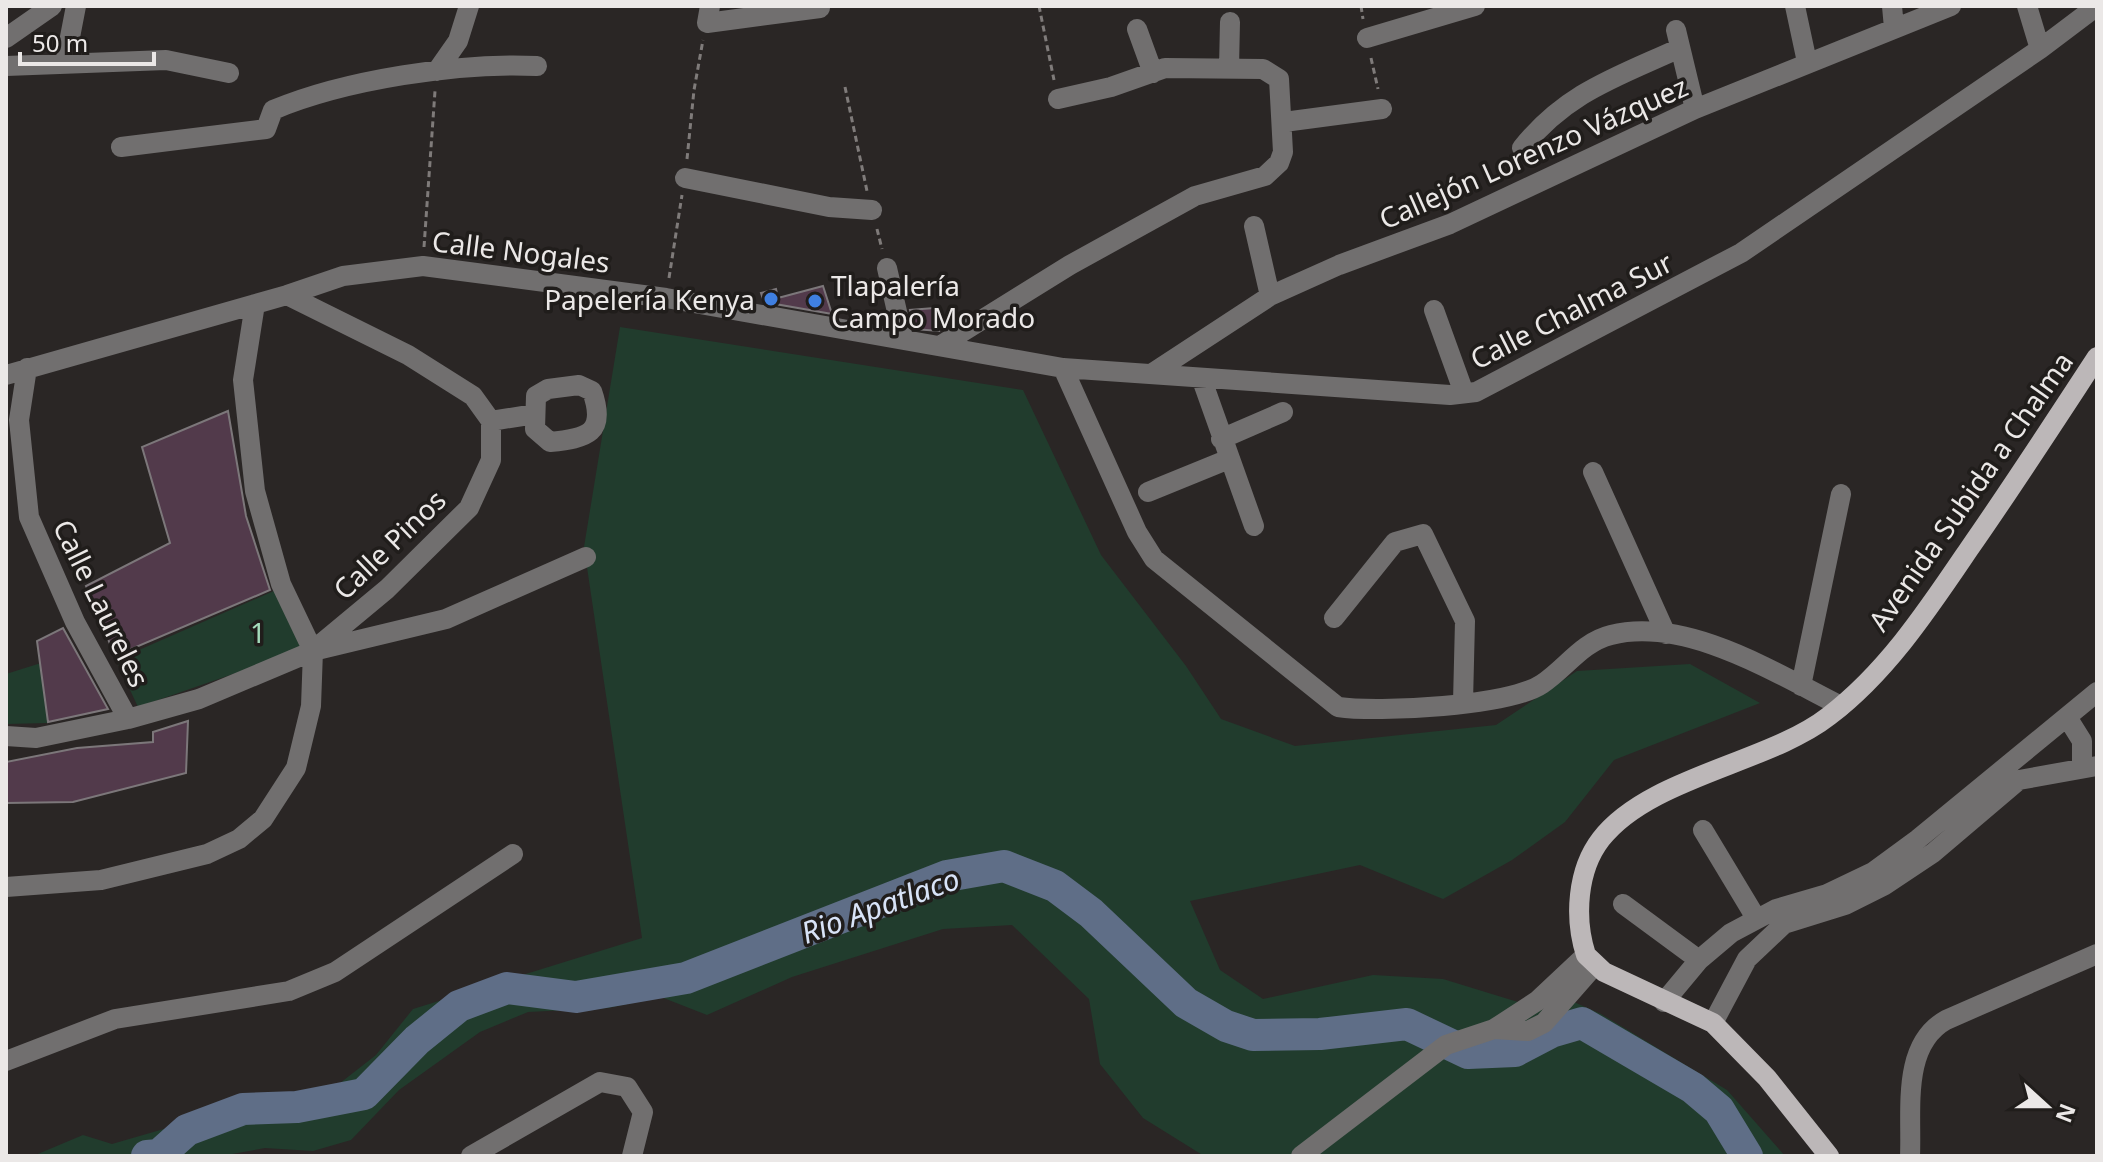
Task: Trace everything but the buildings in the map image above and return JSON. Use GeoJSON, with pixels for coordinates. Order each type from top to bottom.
{"type":"FeatureCollection","features":[{"type":"Feature","properties":{"kind":"main road","name":"Avenida Subida a Chalma"},"geometry":{"type":"LineString","coordinates":[[1590,960],[1580,923],[1582,883],[1592,852],[1612,826],[1663,793],[1819,724],[1841,706],[1924,616],[2097,357]]}},
{"type":"Feature","properties":{"kind":"main road"},"geometry":{"type":"LineString","coordinates":[[1590,960],[1664,1002],[1713,1023],[1767,1078],[1829,1156]]}},
{"type":"Feature","properties":{"kind":"street"},"geometry":{"type":"LineString","coordinates":[[6,38],[52,6]]}},
{"type":"Feature","properties":{"kind":"street"},"geometry":{"type":"LineString","coordinates":[[65,63],[76,6]]}},
{"type":"Feature","properties":{"kind":"street"},"geometry":{"type":"LineString","coordinates":[[437,71],[458,41],[469,6]]}},
{"type":"Feature","properties":{"kind":"street"},"geometry":{"type":"LineString","coordinates":[[1367,38],[1475,6]]}},
{"type":"Feature","properties":{"kind":"street"},"geometry":{"type":"LineString","coordinates":[[1795,6],[1807,62]]}},
{"type":"Feature","properties":{"kind":"street"},"geometry":{"type":"LineString","coordinates":[[1892,6],[1894,28]]}},
{"type":"Feature","properties":{"kind":"street","name":"Callejón Lorenzo Vázquez"},"geometry":{"type":"LineString","coordinates":[[1151,374],[1270,296],[1339,265],[1450,224],[1695,109],[1951,6]]}},
{"type":"Feature","properties":{"kind":"street"},"geometry":{"type":"LineString","coordinates":[[2027,6],[2040,49]]}},
{"type":"Feature","properties":{"kind":"street","name":"Calle Chalma Sur"},"geometry":{"type":"LineString","coordinates":[[943,344],[1063,368],[1202,380],[1476,392],[1741,253],[2040,49],[2097,6]]}},
{"type":"Feature","properties":{"kind":"street"},"geometry":{"type":"LineString","coordinates":[[708,14],[820,8]]}},
{"type":"Feature","properties":{"kind":"street"},"geometry":{"type":"LineString","coordinates":[[1229,68],[1230,22]]}},
{"type":"Feature","properties":{"kind":"street"},"geometry":{"type":"LineString","coordinates":[[1137,29],[1159,70]]}},
{"type":"Feature","properties":{"kind":"street"},"geometry":{"type":"LineString","coordinates":[[1522,148],[1556,110],[1678,39],[1695,109]]}},
{"type":"Feature","properties":{"kind":"street"},"geometry":{"type":"LineString","coordinates":[[6,66],[166,60],[229,73]]}},
{"type":"Feature","properties":{"kind":"street"},"geometry":{"type":"LineString","coordinates":[[121,147],[266,129],[273,110],[309,95],[437,71],[499,64],[537,66]]}},
{"type":"Feature","properties":{"kind":"street"},"geometry":{"type":"LineString","coordinates":[[943,344],[1058,272],[1195,196],[1265,176],[1279,163],[1284,122],[1279,79],[1263,69],[1159,70],[1111,87],[1058,99]]}},
{"type":"Feature","properties":{"kind":"street"},"geometry":{"type":"LineString","coordinates":[[1284,122],[1382,109]]}},
{"type":"Feature","properties":{"kind":"street"},"geometry":{"type":"LineString","coordinates":[[685,178],[829,207],[872,210]]}},
{"type":"Feature","properties":{"kind":"street"},"geometry":{"type":"LineString","coordinates":[[1254,226],[1270,296]]}},
{"type":"Feature","properties":{"kind":"street","name":"Calle Nogales"},"geometry":{"type":"LineString","coordinates":[[6,375],[287,295],[343,276],[423,266],[666,298],[943,344]]}},
{"type":"Feature","properties":{"kind":"street"},"geometry":{"type":"LineString","coordinates":[[887,268],[903,338]]}},
{"type":"Feature","properties":{"kind":"street"},"geometry":{"type":"LineString","coordinates":[[287,295],[408,355],[473,396],[491,421],[535,414]]}},
{"type":"Feature","properties":{"kind":"street"},"geometry":{"type":"LineString","coordinates":[[6,887],[101,880],[207,854],[239,839],[263,819],[296,768],[311,706],[313,651],[281,584],[255,491],[243,380],[255,304]]}},
{"type":"Feature","properties":{"kind":"street"},"geometry":{"type":"LineString","coordinates":[[1434,310],[1464,393]]}},
{"type":"Feature","properties":{"kind":"street","name":"Calle Laureles"},"geometry":{"type":"LineString","coordinates":[[27,368],[19,420],[29,517],[75,622],[128,719]]}},
{"type":"Feature","properties":{"kind":"street"},"geometry":{"type":"LineString","coordinates":[[1063,368],[1137,532],[1154,559],[1338,707],[1365,711],[1517,697],[1542,684],[1585,647],[1612,635],[1666,634],[1727,649],[1841,706]]}},
{"type":"Feature","properties":{"kind":"street"},"geometry":{"type":"LineString","coordinates":[[1202,380],[1254,526]]}},
{"type":"Feature","properties":{"kind":"street"},"geometry":{"type":"LineString","coordinates":[[1221,439],[1283,412]]}},
{"type":"Feature","properties":{"kind":"street","name":"Calle Pinos"},"geometry":{"type":"LineString","coordinates":[[313,651],[387,589],[469,508],[491,460],[491,421]]}},
{"type":"Feature","properties":{"kind":"street"},"geometry":{"type":"LineString","coordinates":[[1148,492],[1229,459]]}},
{"type":"Feature","properties":{"kind":"street"},"geometry":{"type":"LineString","coordinates":[[1593,472],[1666,634]]}},
{"type":"Feature","properties":{"kind":"street"},"geometry":{"type":"LineString","coordinates":[[1801,686],[1841,494]]}},
{"type":"Feature","properties":{"kind":"street"},"geometry":{"type":"LineString","coordinates":[[1334,618],[1395,542],[1423,534],[1465,621],[1463,702]]}},
{"type":"Feature","properties":{"kind":"street"},"geometry":{"type":"LineString","coordinates":[[6,736],[36,738],[128,719],[199,699],[313,651],[446,619],[586,557]]}},
{"type":"Feature","properties":{"kind":"street"},"geometry":{"type":"LineString","coordinates":[[1664,1002],[1699,960],[1718,943],[1756,918],[1827,894],[1873,872],[2097,692]]}},
{"type":"Feature","properties":{"kind":"street"},"geometry":{"type":"LineString","coordinates":[[1713,1023],[1752,952],[1784,924],[1845,905],[1885,885],[1933,853],[2019,780],[2090,768],[2082,741],[2067,717]]}},
{"type":"Feature","properties":{"kind":"street"},"geometry":{"type":"LineString","coordinates":[[1703,830],[1756,918]]}},
{"type":"Feature","properties":{"kind":"street"},"geometry":{"type":"LineString","coordinates":[[6,1061],[115,1019],[289,991],[335,972],[513,854]]}},
{"type":"Feature","properties":{"kind":"street"},"geometry":{"type":"LineString","coordinates":[[1623,904],[1699,960]]}},
{"type":"Feature","properties":{"kind":"street"},"geometry":{"type":"LineString","coordinates":[[1718,943],[1741,969]]}},
{"type":"Feature","properties":{"kind":"street"},"geometry":{"type":"LineString","coordinates":[[1910,1156],[1915,1057],[1926,1034],[1946,1020],[2097,954]]}},
{"type":"Feature","properties":{"kind":"street"},"geometry":{"type":"LineString","coordinates":[[1301,1156],[1446,1045],[1494,1029],[1528,1031],[1544,1023],[1590,960]]}},
{"type":"Feature","properties":{"kind":"street"},"geometry":{"type":"LineString","coordinates":[[471,1156],[600,1082],[627,1087],[643,1112],[632,1156]]}},
{"type":"Feature","properties":{"kind":"path"},"geometry":{"type":"LineString","coordinates":[[1039,6],[1058,99]]}},
{"type":"Feature","properties":{"kind":"path"},"geometry":{"type":"LineString","coordinates":[[666,298],[685,178],[694,90],[708,14]]}},
{"type":"Feature","properties":{"kind":"path"},"geometry":{"type":"LineString","coordinates":[[423,266],[437,71]]}},
{"type":"Feature","properties":{"kind":"path"},"geometry":{"type":"LineString","coordinates":[[845,87],[887,268]]}},
{"type":"Feature","properties":{"kind":"green space"},"geometry":{"type":"Polygon","coordinates":[[[620,327],[1023,390],[1101,555],[1186,666],[1221,719],[1295,746],[1496,725],[1577,671],[1690,664],[1760,703],[1614,760],[1565,822],[1512,860],[1443,899],[1360,865],[1190,901],[1220,970],[1263,999],[1373,975],[1443,979],[1547,1011],[1565,998],[1601,1014],[1727,1090],[1785,1156],[1204,1156],[1143,1118],[1100,1064],[1089,999],[1012,925],[943,929],[792,977],[707,1015],[661,997],[608,1008],[528,1012],[480,1032],[399,1090],[351,1140],[313,1151],[265,1148],[221,1156],[33,1156],[83,1135],[112,1144],[267,1099],[335,1087],[376,1055],[413,1009],[642,938],[584,547],[620,327]]]}},
{"type":"Feature","properties":{"kind":"green space","name":"1"},"geometry":{"type":"Polygon","coordinates":[[[276,590],[302,650],[138,707],[116,660],[276,590]]]}},
{"type":"Feature","properties":{"kind":"green space"},"geometry":{"type":"Polygon","coordinates":[[[41,663],[48,723],[6,724],[6,674],[41,663]]]}},
{"type":"Feature","properties":{"kind":"waterway","name":"Rio Apatlaco"},"geometry":{"type":"LineString","coordinates":[[147,1156],[159,1155],[187,1130],[243,1109],[297,1107],[364,1094],[417,1040],[459,1006],[507,988],[576,997],[686,978],[947,876],[1004,866],[1055,886],[1091,913],[1186,1003],[1226,1026],[1253,1035],[1320,1034],[1407,1024],[1468,1053],[1515,1051],[1551,1032],[1582,1023],[1693,1088],[1719,1110],[1747,1156]]}},
{"type":"Feature","properties":{"kind":"place","name":"Papelería Kenya"},"geometry":{"type":"Point","coordinates":[771,299]}},
{"type":"Feature","properties":{"kind":"place","name":"Tlapalería Campo Morado"},"geometry":{"type":"Point","coordinates":[815,301]}}]}
